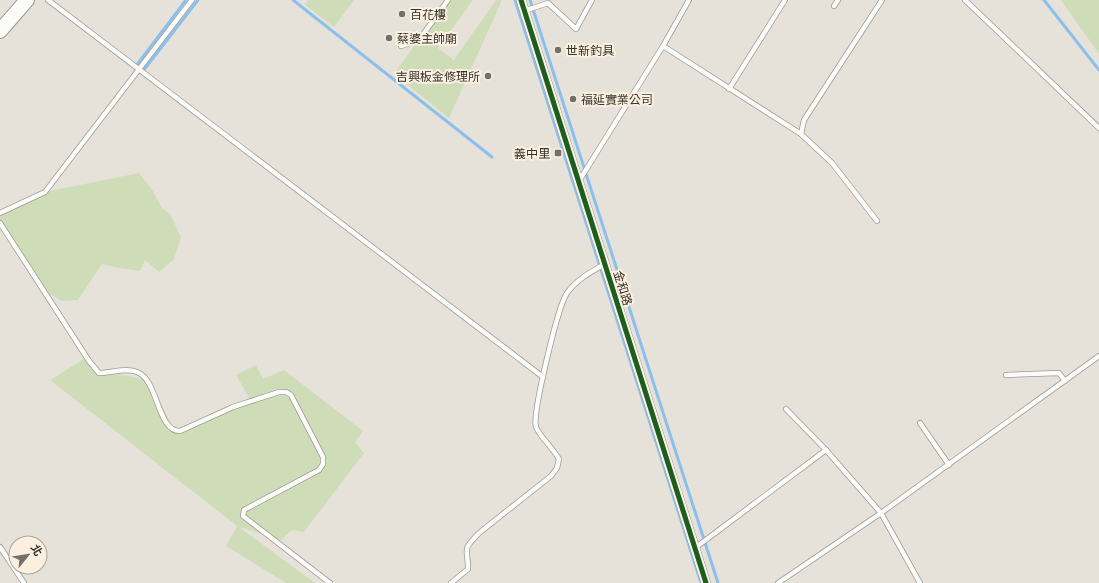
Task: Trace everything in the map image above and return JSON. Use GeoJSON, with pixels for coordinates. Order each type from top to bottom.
{"type":"FeatureCollection","features":[{"type":"Feature","properties":{"kind":"main road"},"geometry":{"type":"LineString","coordinates":[[0,31],[27,0]]}},
{"type":"Feature","properties":{"kind":"street","name":"金和路"},"geometry":{"type":"LineString","coordinates":[[521,0],[706,583]]}},
{"type":"Feature","properties":{"kind":"lane"},"geometry":{"type":"LineString","coordinates":[[48,0],[543,377]]}},
{"type":"Feature","properties":{"kind":"lane"},"geometry":{"type":"LineString","coordinates":[[0,213],[45,192],[192,0]]}},
{"type":"Feature","properties":{"kind":"lane"},"geometry":{"type":"LineString","coordinates":[[400,46],[419,40],[448,0]]}},
{"type":"Feature","properties":{"kind":"lane"},"geometry":{"type":"LineString","coordinates":[[524,11],[548,3],[576,29],[592,0]]}},
{"type":"Feature","properties":{"kind":"lane"},"geometry":{"type":"LineString","coordinates":[[579,181],[663,46],[688,2],[682,0]]}},
{"type":"Feature","properties":{"kind":"lane"},"geometry":{"type":"LineString","coordinates":[[729,89],[785,0]]}},
{"type":"Feature","properties":{"kind":"lane"},"geometry":{"type":"LineString","coordinates":[[834,6],[838,0]]}},
{"type":"Feature","properties":{"kind":"lane"},"geometry":{"type":"LineString","coordinates":[[801,134],[804,120],[882,0]]}},
{"type":"Feature","properties":{"kind":"lane"},"geometry":{"type":"LineString","coordinates":[[965,0],[1099,128]]}},
{"type":"Feature","properties":{"kind":"lane"},"geometry":{"type":"LineString","coordinates":[[663,46],[801,134],[832,163],[877,221]]}},
{"type":"Feature","properties":{"kind":"lane"},"geometry":{"type":"LineString","coordinates":[[0,223],[99,373],[129,370],[139,373],[148,380],[160,410],[170,428],[175,431],[180,431],[233,407],[280,392],[286,392],[291,396],[323,457],[323,464],[319,470],[244,510],[243,516],[330,583]]}},
{"type":"Feature","properties":{"kind":"lane"},"geometry":{"type":"LineString","coordinates":[[451,583],[468,569],[465,550],[470,543],[480,533],[551,476],[557,468],[559,459],[553,448],[536,427],[543,377],[566,294],[580,278],[605,264]]}},
{"type":"Feature","properties":{"kind":"lane"},"geometry":{"type":"LineString","coordinates":[[778,583],[881,513],[1099,356]]}},
{"type":"Feature","properties":{"kind":"lane"},"geometry":{"type":"LineString","coordinates":[[1006,375],[1059,373],[1065,381]]}},
{"type":"Feature","properties":{"kind":"lane"},"geometry":{"type":"LineString","coordinates":[[786,409],[826,450],[881,513],[920,583]]}},
{"type":"Feature","properties":{"kind":"lane"},"geometry":{"type":"LineString","coordinates":[[920,423],[948,465]]}},
{"type":"Feature","properties":{"kind":"lane"},"geometry":{"type":"LineString","coordinates":[[695,548],[826,450]]}},
{"type":"Feature","properties":{"kind":"lane"},"geometry":{"type":"LineString","coordinates":[[0,547],[24,583]]}},
{"type":"Feature","properties":{"kind":"green space"},"geometry":{"type":"Polygon","coordinates":[[[309,0],[354,0],[334,27],[305,5],[309,0]]]}},
{"type":"Feature","properties":{"kind":"green space"},"geometry":{"type":"Polygon","coordinates":[[[447,0],[473,0],[438,48],[454,60],[496,0],[502,0],[449,118],[394,74],[447,0]]]}},
{"type":"Feature","properties":{"kind":"green space"},"geometry":{"type":"Polygon","coordinates":[[[1061,0],[1099,0],[1099,54],[1061,0]]]}},
{"type":"Feature","properties":{"kind":"green space"},"geometry":{"type":"Polygon","coordinates":[[[139,173],[153,191],[162,208],[170,214],[181,237],[174,259],[159,272],[145,260],[140,271],[102,264],[78,300],[62,301],[43,290],[0,223],[0,213],[45,192],[139,173]]]}},
{"type":"Feature","properties":{"kind":"green space"},"geometry":{"type":"Polygon","coordinates":[[[84,359],[99,373],[113,373],[148,380],[175,431],[250,399],[236,375],[256,365],[263,379],[284,370],[363,431],[355,442],[364,453],[304,532],[292,530],[281,540],[239,527],[315,583],[286,583],[226,546],[237,526],[50,380],[84,359]]]}},
{"type":"Feature","properties":{"kind":"waterway"},"geometry":{"type":"LineString","coordinates":[[136,66],[186,0]]}},
{"type":"Feature","properties":{"kind":"waterway"},"geometry":{"type":"LineString","coordinates":[[143,71],[198,0]]}},
{"type":"Feature","properties":{"kind":"waterway"},"geometry":{"type":"LineString","coordinates":[[293,0],[492,157]]}},
{"type":"Feature","properties":{"kind":"waterway"},"geometry":{"type":"LineString","coordinates":[[515,0],[701,583]]}},
{"type":"Feature","properties":{"kind":"waterway"},"geometry":{"type":"LineString","coordinates":[[530,0],[718,583]]}},
{"type":"Feature","properties":{"kind":"waterway"},"geometry":{"type":"LineString","coordinates":[[1044,0],[1099,70]]}},
{"type":"Feature","properties":{"kind":"cycle path"},"geometry":{"type":"LineString","coordinates":[[521,0],[706,583]]}},
{"type":"Feature","properties":{"kind":"place","name":"百花樓"},"geometry":{"type":"Point","coordinates":[402,14]}},
{"type":"Feature","properties":{"kind":"place","name":"蔡婆主帥廟"},"geometry":{"type":"Point","coordinates":[389,38]}},
{"type":"Feature","properties":{"kind":"place","name":"世新釣具"},"geometry":{"type":"Point","coordinates":[558,50]}},
{"type":"Feature","properties":{"kind":"place","name":"吉興板金修理所"},"geometry":{"type":"Point","coordinates":[488,76]}},
{"type":"Feature","properties":{"kind":"place","name":"福延實業公司"},"geometry":{"type":"Point","coordinates":[573,99]}},
{"type":"Feature","properties":{"kind":"place","name":"義中里"},"geometry":{"type":"Point","coordinates":[558,153]}}]}
